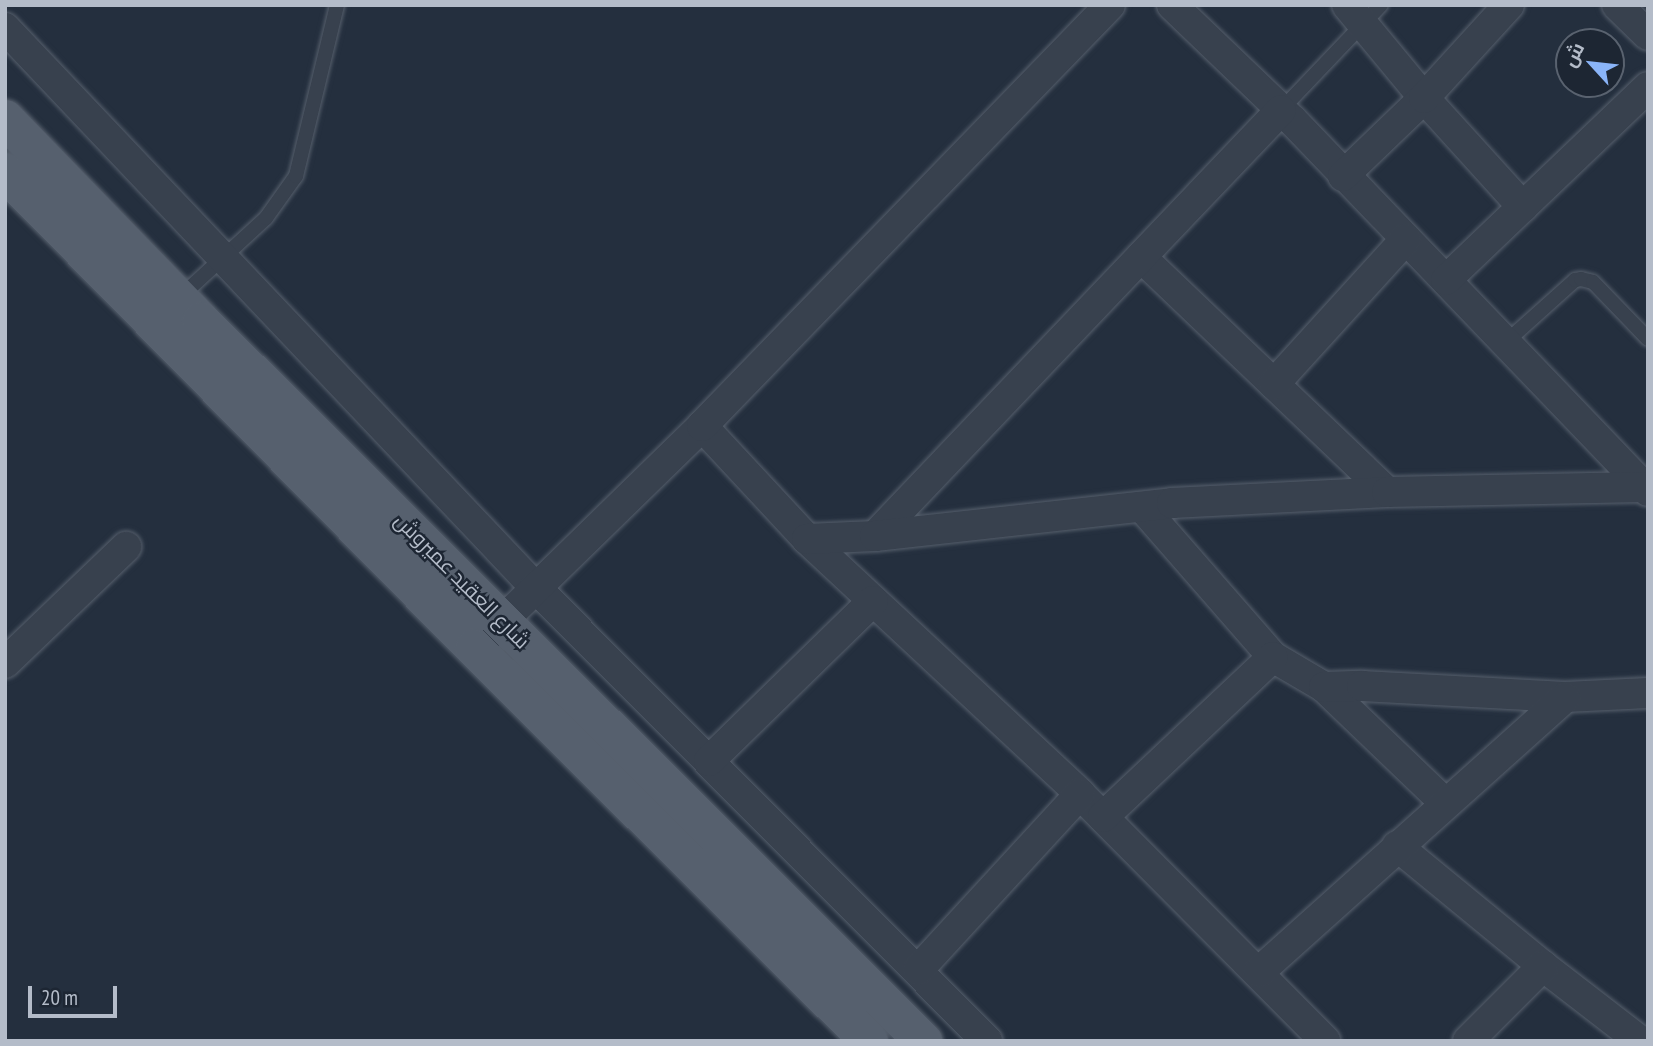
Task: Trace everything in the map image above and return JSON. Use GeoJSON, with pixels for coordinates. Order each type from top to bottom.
{"type":"FeatureCollection","features":[{"type":"Feature","properties":{"kind":"main road","name":"شارع العقيد عميروش"},"geometry":{"type":"LineString","coordinates":[[5,119],[168,310],[474,648],[869,1041]]}},
{"type":"Feature","properties":{"kind":"main road","name":"شارع العقيد عميروش"},"geometry":{"type":"LineString","coordinates":[[5,172],[168,310],[502,621],[923,1041]]}},
{"type":"Feature","properties":{"kind":"street"},"geometry":{"type":"LineString","coordinates":[[474,648],[702,426],[1110,5]]}},
{"type":"Feature","properties":{"kind":"street"},"geometry":{"type":"LineString","coordinates":[[1171,5],[1281,110],[1646,489]]}},
{"type":"Feature","properties":{"kind":"street"},"geometry":{"type":"LineString","coordinates":[[1343,176],[1424,98],[1509,5]]}},
{"type":"Feature","properties":{"kind":"street"},"geometry":{"type":"LineString","coordinates":[[1617,5],[1648,35]]}},
{"type":"Feature","properties":{"kind":"street"},"geometry":{"type":"LineString","coordinates":[[1364,11],[1424,98],[1523,207]]}},
{"type":"Feature","properties":{"kind":"street"},"geometry":{"type":"LineString","coordinates":[[5,28],[535,587],[987,1041]]}},
{"type":"Feature","properties":{"kind":"street"},"geometry":{"type":"LineString","coordinates":[[1446,280],[1523,207],[1643,102]]}},
{"type":"Feature","properties":{"kind":"street"},"geometry":{"type":"LineString","coordinates":[[875,536],[1281,110]]}},
{"type":"Feature","properties":{"kind":"street"},"geometry":{"type":"LineString","coordinates":[[1274,384],[1406,239]]}},
{"type":"Feature","properties":{"kind":"street"},"geometry":{"type":"LineString","coordinates":[[1141,257],[1387,492]]}},
{"type":"Feature","properties":{"kind":"street"},"geometry":{"type":"LineString","coordinates":[[702,426],[807,539],[1080,794],[1325,1041]]}},
{"type":"Feature","properties":{"kind":"street"},"geometry":{"type":"LineString","coordinates":[[807,539],[875,536],[1142,507],[1387,492],[1646,489]]}},
{"type":"Feature","properties":{"kind":"street"},"geometry":{"type":"LineString","coordinates":[[1142,507],[1273,657],[1324,687],[1445,803]]}},
{"type":"Feature","properties":{"kind":"street"},"geometry":{"type":"LineString","coordinates":[[5,663],[126,547]]}},
{"type":"Feature","properties":{"kind":"street"},"geometry":{"type":"LineString","coordinates":[[709,761],[873,601]]}},
{"type":"Feature","properties":{"kind":"street"},"geometry":{"type":"LineString","coordinates":[[1103,817],[1273,657]]}},
{"type":"Feature","properties":{"kind":"street"},"geometry":{"type":"LineString","coordinates":[[1324,687],[1362,686],[1565,697],[1648,693]]}},
{"type":"Feature","properties":{"kind":"street"},"geometry":{"type":"LineString","coordinates":[[1259,972],[1565,697]]}},
{"type":"Feature","properties":{"kind":"street"},"geometry":{"type":"LineString","coordinates":[[918,970],[1080,794]]}},
{"type":"Feature","properties":{"kind":"street"},"geometry":{"type":"LineString","coordinates":[[1397,846],[1543,966],[1640,1041]]}},
{"type":"Feature","properties":{"kind":"street"},"geometry":{"type":"LineString","coordinates":[[1468,1041],[1543,966]]}},
{"type":"Feature","properties":{"kind":"lane"},"geometry":{"type":"LineString","coordinates":[[168,310],[266,218],[296,176],[337,5]]}},
{"type":"Feature","properties":{"kind":"lane"},"geometry":{"type":"LineString","coordinates":[[1281,110],[1364,11]]}},
{"type":"Feature","properties":{"kind":"lane"},"geometry":{"type":"LineString","coordinates":[[1506,342],[1575,280],[1581,279],[1593,282],[1648,339]]}}]}
